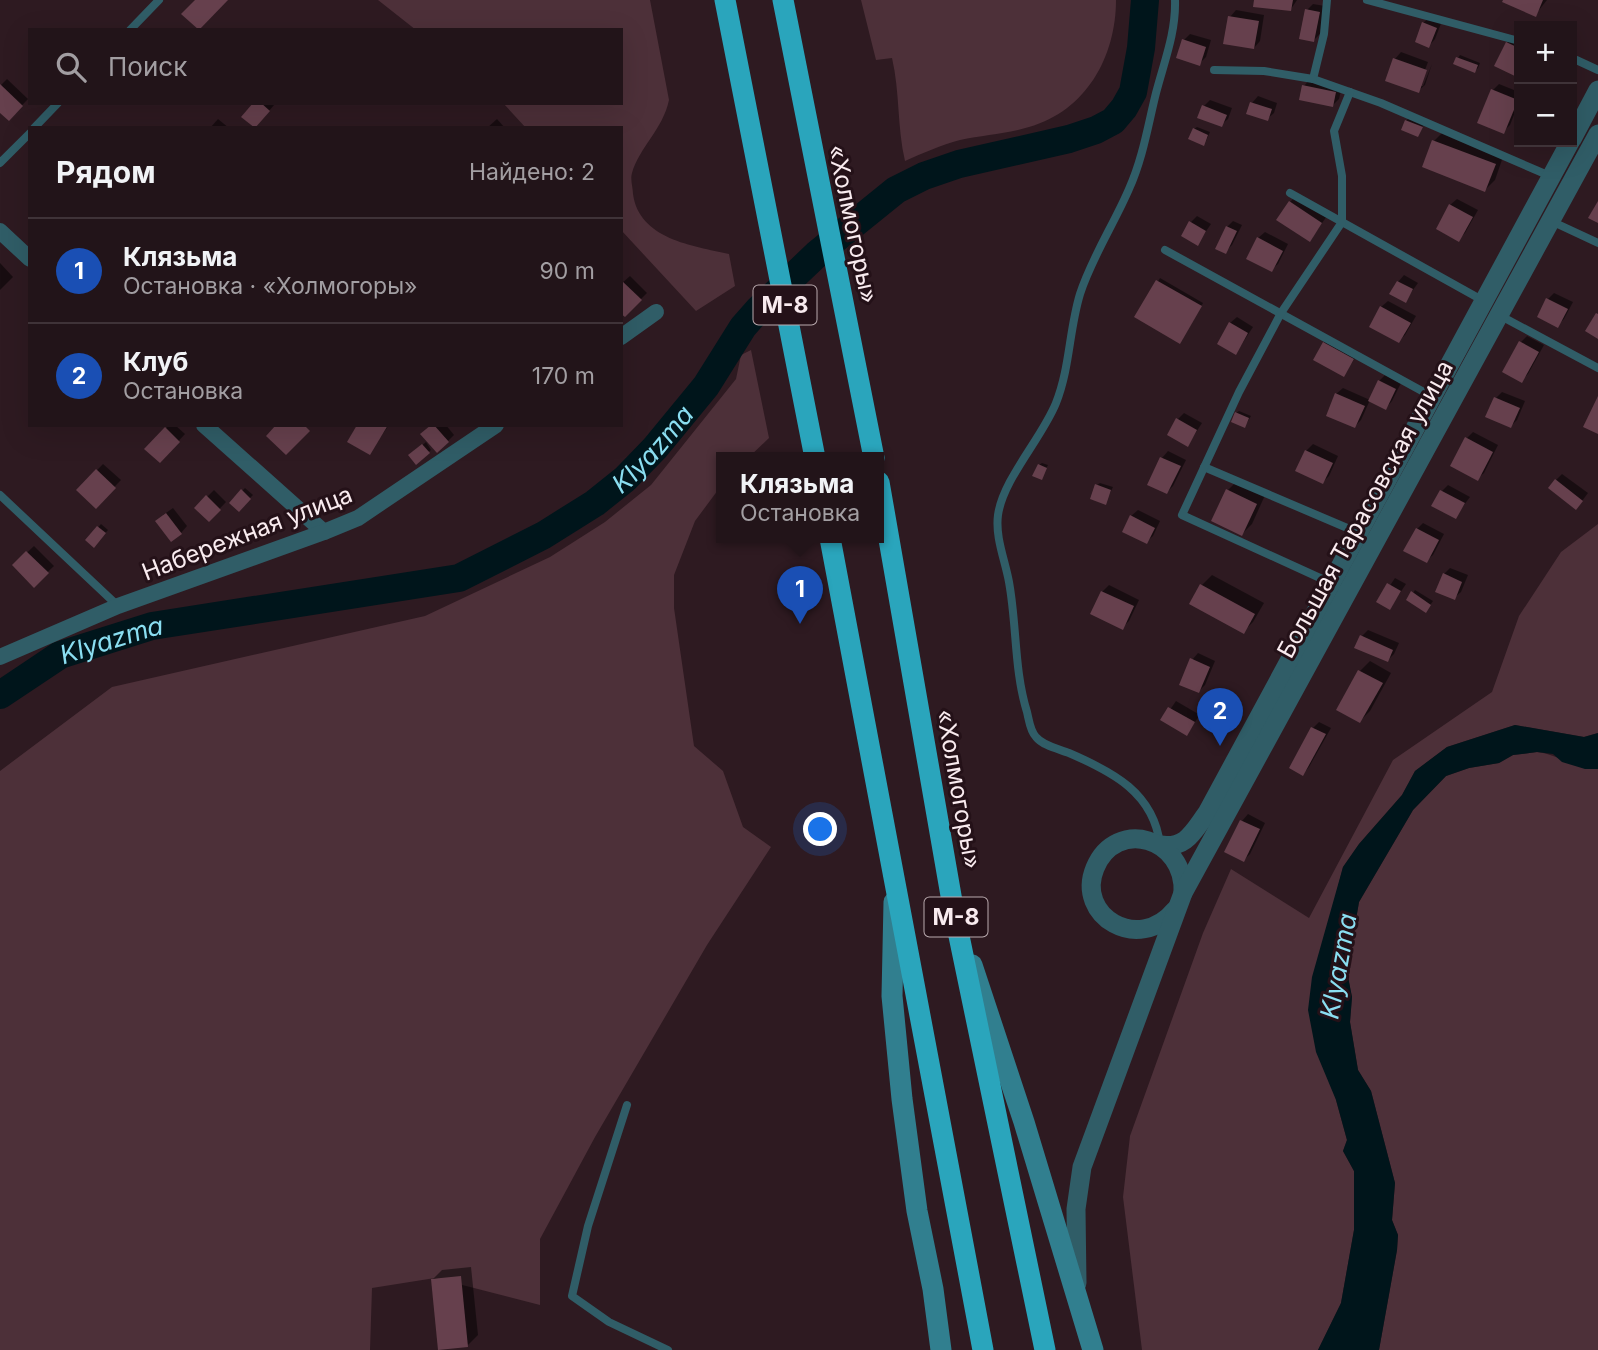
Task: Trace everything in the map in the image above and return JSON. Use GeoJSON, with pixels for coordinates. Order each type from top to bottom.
{"type":"FeatureCollection","features":[{"type":"Feature","properties":{"kind":"highway","name":"М-8"},"geometry":{"type":"LineString","coordinates":[[725,0],[813,448]]}},
{"type":"Feature","properties":{"kind":"highway","name":"«Холмогоры»"},"geometry":{"type":"LineString","coordinates":[[783,0],[873,452]]}},
{"type":"Feature","properties":{"kind":"highway","name":"«Холмогоры»"},"geometry":{"type":"LineString","coordinates":[[884,511],[953,907],[1045,1350]]}},
{"type":"Feature","properties":{"kind":"highway","name":"М-8"},"geometry":{"type":"LineString","coordinates":[[831,543],[983,1350]]}},
{"type":"Feature","properties":{"kind":"main road"},"geometry":{"type":"LineString","coordinates":[[894,879],[892,996],[901,1099],[941,1350]]}},
{"type":"Feature","properties":{"kind":"main road"},"geometry":{"type":"LineString","coordinates":[[953,907],[1024,1122],[1093,1350]]}},
{"type":"Feature","properties":{"kind":"street","name":"Большая Тарасовская улица"},"geometry":{"type":"LineString","coordinates":[[1577,130],[1598,90]]}},
{"type":"Feature","properties":{"kind":"street","name":"Большая Тарасовская улица"},"geometry":{"type":"LineString","coordinates":[[1160,845],[1177,845],[1188,838],[1207,813],[1433,397],[1551,221],[1598,134]]}},
{"type":"Feature","properties":{"kind":"street","name":"Большая Тарасовская улица"},"geometry":{"type":"LineString","coordinates":[[1078,1297],[1076,1209],[1082,1167],[1180,900],[1492,309],[1568,147]]}},
{"type":"Feature","properties":{"kind":"street"},"geometry":{"type":"LineString","coordinates":[[0,231],[28,257]]}},
{"type":"Feature","properties":{"kind":"street"},"geometry":{"type":"LineString","coordinates":[[623,336],[656,312]]}},
{"type":"Feature","properties":{"kind":"street"},"geometry":{"type":"LineString","coordinates":[[206,427],[324,533]]}},
{"type":"Feature","properties":{"kind":"street","name":"Набережная улица"},"geometry":{"type":"LineString","coordinates":[[0,657],[118,606],[324,533],[358,518],[493,427]]}},
{"type":"Feature","properties":{"kind":"street"},"geometry":{"type":"LineString","coordinates":[[1136,839],[1160,845],[1174,857],[1179,866],[1182,875],[1180,900],[1159,925],[1143,930],[1123,929],[1107,919],[1096,905],[1092,891],[1096,865],[1120,842],[1136,839]]}},
{"type":"Feature","properties":{"kind":"lane"},"geometry":{"type":"LineString","coordinates":[[132,28],[159,0]]}},
{"type":"Feature","properties":{"kind":"lane"},"geometry":{"type":"LineString","coordinates":[[1160,845],[1158,827],[1144,800],[1132,788],[1090,762],[1046,744],[1036,738],[1031,729],[1016,668],[1017,643],[1009,581],[1000,545],[998,515],[1005,491],[1056,404],[1064,378],[1079,297],[1144,149],[1168,53],[1175,0]]}},
{"type":"Feature","properties":{"kind":"lane"},"geometry":{"type":"LineString","coordinates":[[1313,79],[1324,34],[1327,0]]}},
{"type":"Feature","properties":{"kind":"lane"},"geometry":{"type":"LineString","coordinates":[[1367,0],[1514,40]]}},
{"type":"Feature","properties":{"kind":"lane"},"geometry":{"type":"LineString","coordinates":[[1577,60],[1598,70]]}},
{"type":"Feature","properties":{"kind":"lane"},"geometry":{"type":"LineString","coordinates":[[1214,70],[1264,71],[1313,79],[1552,176]]}},
{"type":"Feature","properties":{"kind":"lane"},"geometry":{"type":"LineString","coordinates":[[1331,583],[1182,514],[1239,392],[1281,313],[1342,222],[1342,176],[1334,131],[1350,92]]}},
{"type":"Feature","properties":{"kind":"lane"},"geometry":{"type":"LineString","coordinates":[[36,126],[56,105]]}},
{"type":"Feature","properties":{"kind":"lane"},"geometry":{"type":"LineString","coordinates":[[0,163],[28,134]]}},
{"type":"Feature","properties":{"kind":"lane"},"geometry":{"type":"LineString","coordinates":[[1290,193],[1598,368]]}},
{"type":"Feature","properties":{"kind":"lane"},"geometry":{"type":"LineString","coordinates":[[1551,221],[1598,243]]}},
{"type":"Feature","properties":{"kind":"lane"},"geometry":{"type":"LineString","coordinates":[[1165,250],[1433,397]]}},
{"type":"Feature","properties":{"kind":"lane"},"geometry":{"type":"LineString","coordinates":[[1203,467],[1359,533]]}},
{"type":"Feature","properties":{"kind":"lane"},"geometry":{"type":"LineString","coordinates":[[0,495],[118,606]]}},
{"type":"Feature","properties":{"kind":"lane"},"geometry":{"type":"LineString","coordinates":[[627,1105],[588,1226],[572,1296],[609,1322],[668,1350]]}},
{"type":"Feature","properties":{"kind":"lane"},"geometry":{"type":"LineString","coordinates":[[645,1350],[650,1342]]}},
{"type":"Feature","properties":{"kind":"shaded area"},"geometry":{"type":"Polygon","coordinates":[[[378,0],[650,0],[669,100],[662,120],[632,173],[637,209],[645,221],[670,238],[729,254],[735,286],[696,311],[623,232],[623,126],[524,126],[505,105],[623,105],[623,28],[413,28],[378,0]]]}},
{"type":"Feature","properties":{"kind":"shaded area"},"geometry":{"type":"Polygon","coordinates":[[[861,0],[1116,0],[1115,21],[1104,61],[1082,95],[1067,108],[1029,127],[960,140],[905,161],[892,58],[876,60],[861,0]]]}},
{"type":"Feature","properties":{"kind":"shaded area"},"geometry":{"type":"Polygon","coordinates":[[[751,350],[769,438],[754,452],[716,452],[716,493],[695,521],[674,575],[674,608],[694,746],[723,771],[743,827],[771,847],[707,945],[595,1137],[540,1239],[540,1305],[435,1278],[372,1288],[370,1350],[0,1350],[0,771],[112,687],[425,616],[550,557],[605,522],[651,485],[736,379],[741,355],[751,350]]]}},
{"type":"Feature","properties":{"kind":"shaded area"},"geometry":{"type":"Polygon","coordinates":[[[1598,524],[1598,733],[1584,737],[1515,725],[1447,747],[1415,771],[1402,795],[1359,844],[1343,867],[1327,930],[1336,1100],[1347,1140],[1343,1151],[1354,1171],[1354,1230],[1341,1303],[1318,1350],[1142,1350],[1123,1197],[1130,1136],[1203,933],[1231,869],[1309,918],[1393,760],[1492,692],[1519,616],[1561,552],[1598,524]]]}},
{"type":"Feature","properties":{"kind":"shaded area"},"geometry":{"type":"Polygon","coordinates":[[[1537,752],[1581,767],[1598,769],[1598,1350],[1379,1350],[1398,1235],[1392,1220],[1395,1183],[1371,1091],[1358,1070],[1350,1022],[1352,997],[1347,972],[1359,902],[1413,810],[1446,776],[1469,768],[1499,763],[1513,755],[1537,752]]]}},
{"type":"Feature","properties":{"kind":"water"},"geometry":{"type":"Polygon","coordinates":[[[1515,725],[1584,737],[1598,733],[1598,769],[1585,769],[1562,762],[1553,754],[1537,752],[1513,755],[1499,763],[1469,768],[1446,776],[1413,810],[1359,902],[1347,972],[1352,997],[1350,1022],[1358,1070],[1371,1091],[1395,1183],[1392,1220],[1398,1235],[1397,1250],[1379,1350],[1318,1350],[1341,1303],[1354,1230],[1354,1171],[1343,1151],[1347,1140],[1336,1100],[1316,1052],[1308,1010],[1312,977],[1343,867],[1359,844],[1402,795],[1415,771],[1447,747],[1515,725]]]}},
{"type":"Feature","properties":{"kind":"building"},"geometry":{"type":"Polygon","coordinates":[[[195,0],[228,0],[201,28],[197,28],[181,14],[195,0]]]}},
{"type":"Feature","properties":{"kind":"building"},"geometry":{"type":"Polygon","coordinates":[[[1254,0],[1293,0],[1291,11],[1253,7],[1254,0]]]}},
{"type":"Feature","properties":{"kind":"building"},"geometry":{"type":"Polygon","coordinates":[[[1543,0],[1536,17],[1502,2],[1543,0]]]}},
{"type":"Feature","properties":{"kind":"building"},"geometry":{"type":"Polygon","coordinates":[[[1305,9],[1320,12],[1314,42],[1299,39],[1305,9]]]}},
{"type":"Feature","properties":{"kind":"building"},"geometry":{"type":"Polygon","coordinates":[[[1228,16],[1259,21],[1254,49],[1223,44],[1228,16]]]}},
{"type":"Feature","properties":{"kind":"building"},"geometry":{"type":"Polygon","coordinates":[[[1422,22],[1437,28],[1429,48],[1415,42],[1422,22]]]}},
{"type":"Feature","properties":{"kind":"building"},"geometry":{"type":"Polygon","coordinates":[[[1182,39],[1206,47],[1200,66],[1176,58],[1182,39]]]}},
{"type":"Feature","properties":{"kind":"building"},"geometry":{"type":"Polygon","coordinates":[[[1506,42],[1514,46],[1514,76],[1494,66],[1506,42]]]}},
{"type":"Feature","properties":{"kind":"building"},"geometry":{"type":"Polygon","coordinates":[[[1456,57],[1478,65],[1475,73],[1453,64],[1456,57]]]}},
{"type":"Feature","properties":{"kind":"building"},"geometry":{"type":"Polygon","coordinates":[[[1393,58],[1427,70],[1419,93],[1385,81],[1393,58]]]}},
{"type":"Feature","properties":{"kind":"building"},"geometry":{"type":"Polygon","coordinates":[[[0,84],[23,106],[9,121],[0,113],[0,84]]]}},
{"type":"Feature","properties":{"kind":"building"},"geometry":{"type":"Polygon","coordinates":[[[1302,85],[1336,92],[1333,107],[1299,100],[1302,85]]]}},
{"type":"Feature","properties":{"kind":"building"},"geometry":{"type":"Polygon","coordinates":[[[1491,89],[1514,98],[1514,110],[1504,134],[1477,123],[1491,89]]]}},
{"type":"Feature","properties":{"kind":"building"},"geometry":{"type":"Polygon","coordinates":[[[1250,102],[1272,109],[1268,121],[1246,114],[1250,102]]]}},
{"type":"Feature","properties":{"kind":"building"},"geometry":{"type":"Polygon","coordinates":[[[251,105],[263,105],[270,111],[257,126],[252,126],[241,117],[251,105]]]}},
{"type":"Feature","properties":{"kind":"building"},"geometry":{"type":"Polygon","coordinates":[[[1202,105],[1227,115],[1222,127],[1197,118],[1202,105]]]}},
{"type":"Feature","properties":{"kind":"building"},"geometry":{"type":"Polygon","coordinates":[[[1405,120],[1423,127],[1418,137],[1401,130],[1405,120]]]}},
{"type":"Feature","properties":{"kind":"building"},"geometry":{"type":"Polygon","coordinates":[[[1193,128],[1208,135],[1204,146],[1188,139],[1193,128]]]}},
{"type":"Feature","properties":{"kind":"building"},"geometry":{"type":"Polygon","coordinates":[[[1432,140],[1496,164],[1485,192],[1422,167],[1432,140]]]}},
{"type":"Feature","properties":{"kind":"building"},"geometry":{"type":"Polygon","coordinates":[[[1289,201],[1322,223],[1310,242],[1276,220],[1289,201]]]}},
{"type":"Feature","properties":{"kind":"building"},"geometry":{"type":"Polygon","coordinates":[[[1598,201],[1598,223],[1588,218],[1598,201]]]}},
{"type":"Feature","properties":{"kind":"building"},"geometry":{"type":"Polygon","coordinates":[[[1449,204],[1473,217],[1459,242],[1436,229],[1449,204]]]}},
{"type":"Feature","properties":{"kind":"building"},"geometry":{"type":"Polygon","coordinates":[[[1189,221],[1206,231],[1198,246],[1181,236],[1189,221]]]}},
{"type":"Feature","properties":{"kind":"building"},"geometry":{"type":"Polygon","coordinates":[[[1226,226],[1237,231],[1226,254],[1215,249],[1226,226]]]}},
{"type":"Feature","properties":{"kind":"building"},"geometry":{"type":"Polygon","coordinates":[[[1257,237],[1283,251],[1272,272],[1246,259],[1257,237]]]}},
{"type":"Feature","properties":{"kind":"building"},"geometry":{"type":"Polygon","coordinates":[[[1156,280],[1202,306],[1180,344],[1134,317],[1156,280]]]}},
{"type":"Feature","properties":{"kind":"building"},"geometry":{"type":"Polygon","coordinates":[[[1397,281],[1413,289],[1406,303],[1389,294],[1397,281]]]}},
{"type":"Feature","properties":{"kind":"building"},"geometry":{"type":"Polygon","coordinates":[[[623,282],[642,300],[625,317],[623,316],[623,282]]]}},
{"type":"Feature","properties":{"kind":"building"},"geometry":{"type":"Polygon","coordinates":[[[1546,298],[1568,309],[1558,328],[1537,317],[1546,298]]]}},
{"type":"Feature","properties":{"kind":"building"},"geometry":{"type":"Polygon","coordinates":[[[1380,306],[1411,323],[1399,343],[1369,327],[1380,306]]]}},
{"type":"Feature","properties":{"kind":"building"},"geometry":{"type":"Polygon","coordinates":[[[1596,313],[1598,314],[1598,339],[1585,331],[1596,313]]]}},
{"type":"Feature","properties":{"kind":"building"},"geometry":{"type":"Polygon","coordinates":[[[1229,322],[1248,333],[1236,355],[1217,344],[1229,322]]]}},
{"type":"Feature","properties":{"kind":"building"},"geometry":{"type":"Polygon","coordinates":[[[1519,341],[1539,352],[1522,383],[1502,372],[1519,341]]]}},
{"type":"Feature","properties":{"kind":"building"},"geometry":{"type":"Polygon","coordinates":[[[1323,342],[1354,359],[1344,377],[1313,360],[1323,342]]]}},
{"type":"Feature","properties":{"kind":"building"},"geometry":{"type":"Polygon","coordinates":[[[1378,380],[1396,389],[1386,410],[1368,401],[1378,380]]]}},
{"type":"Feature","properties":{"kind":"building"},"geometry":{"type":"Polygon","coordinates":[[[1335,393],[1365,406],[1355,428],[1326,416],[1335,393]]]}},
{"type":"Feature","properties":{"kind":"building"},"geometry":{"type":"Polygon","coordinates":[[[1598,396],[1598,434],[1583,427],[1598,396]]]}},
{"type":"Feature","properties":{"kind":"building"},"geometry":{"type":"Polygon","coordinates":[[[1494,397],[1520,408],[1511,428],[1485,417],[1494,397]]]}},
{"type":"Feature","properties":{"kind":"building"},"geometry":{"type":"Polygon","coordinates":[[[1235,412],[1249,418],[1245,428],[1231,422],[1235,412]]]}},
{"type":"Feature","properties":{"kind":"building"},"geometry":{"type":"Polygon","coordinates":[[[1176,418],[1197,430],[1188,447],[1167,435],[1176,418]]]}},
{"type":"Feature","properties":{"kind":"building"},"geometry":{"type":"Polygon","coordinates":[[[165,427],[180,442],[160,463],[144,449],[165,427]]]}},
{"type":"Feature","properties":{"kind":"building"},"geometry":{"type":"Polygon","coordinates":[[[274,427],[306,427],[310,431],[286,455],[266,436],[274,427]]]}},
{"type":"Feature","properties":{"kind":"building"},"geometry":{"type":"Polygon","coordinates":[[[356,427],[387,427],[370,455],[347,442],[356,427]]]}},
{"type":"Feature","properties":{"kind":"building"},"geometry":{"type":"Polygon","coordinates":[[[429,427],[436,427],[449,442],[437,453],[420,434],[429,427]]]}},
{"type":"Feature","properties":{"kind":"building"},"geometry":{"type":"Polygon","coordinates":[[[1465,437],[1493,452],[1478,481],[1450,466],[1465,437]]]}},
{"type":"Feature","properties":{"kind":"building"},"geometry":{"type":"Polygon","coordinates":[[[422,444],[430,453],[416,465],[408,455],[422,444]]]}},
{"type":"Feature","properties":{"kind":"building"},"geometry":{"type":"Polygon","coordinates":[[[1305,450],[1333,463],[1323,484],[1295,471],[1305,450]]]}},
{"type":"Feature","properties":{"kind":"building"},"geometry":{"type":"Polygon","coordinates":[[[1160,457],[1181,466],[1167,494],[1147,485],[1160,457]]]}},
{"type":"Feature","properties":{"kind":"building"},"geometry":{"type":"Polygon","coordinates":[[[1038,464],[1047,468],[1042,480],[1032,476],[1038,464]]]}},
{"type":"Feature","properties":{"kind":"building"},"geometry":{"type":"Polygon","coordinates":[[[96,469],[116,488],[96,509],[76,490],[96,469]]]}},
{"type":"Feature","properties":{"kind":"building"},"geometry":{"type":"Polygon","coordinates":[[[1555,479],[1583,501],[1576,510],[1548,488],[1555,479]]]}},
{"type":"Feature","properties":{"kind":"building"},"geometry":{"type":"Polygon","coordinates":[[[1095,484],[1111,490],[1106,505],[1090,499],[1095,484]]]}},
{"type":"Feature","properties":{"kind":"building"},"geometry":{"type":"Polygon","coordinates":[[[241,489],[251,499],[239,512],[229,503],[241,489]]]}},
{"type":"Feature","properties":{"kind":"building"},"geometry":{"type":"Polygon","coordinates":[[[1226,489],[1257,504],[1242,536],[1211,521],[1226,489]]]}},
{"type":"Feature","properties":{"kind":"building"},"geometry":{"type":"Polygon","coordinates":[[[1440,490],[1465,503],[1456,519],[1431,506],[1440,490]]]}},
{"type":"Feature","properties":{"kind":"building"},"geometry":{"type":"Polygon","coordinates":[[[206,495],[221,510],[209,522],[194,508],[206,495]]]}},
{"type":"Feature","properties":{"kind":"building"},"geometry":{"type":"Polygon","coordinates":[[[166,513],[182,534],[171,542],[155,521],[166,513]]]}},
{"type":"Feature","properties":{"kind":"building"},"geometry":{"type":"Polygon","coordinates":[[[1130,515],[1155,528],[1147,544],[1122,532],[1130,515]]]}},
{"type":"Feature","properties":{"kind":"building"},"geometry":{"type":"Polygon","coordinates":[[[97,526],[106,533],[94,548],[85,540],[97,526]]]}},
{"type":"Feature","properties":{"kind":"building"},"geometry":{"type":"Polygon","coordinates":[[[1416,528],[1439,540],[1427,563],[1403,551],[1416,528]]]}},
{"type":"Feature","properties":{"kind":"building"},"geometry":{"type":"Polygon","coordinates":[[[26,551],[49,573],[34,588],[12,565],[26,551]]]}},
{"type":"Feature","properties":{"kind":"building"},"geometry":{"type":"Polygon","coordinates":[[[1443,573],[1462,582],[1455,600],[1435,592],[1443,573]]]}},
{"type":"Feature","properties":{"kind":"building"},"geometry":{"type":"Polygon","coordinates":[[[1387,583],[1401,591],[1390,610],[1376,602],[1387,583]]]}},
{"type":"Feature","properties":{"kind":"building"},"geometry":{"type":"Polygon","coordinates":[[[1200,584],[1255,614],[1244,634],[1189,604],[1200,584]]]}},
{"type":"Feature","properties":{"kind":"building"},"geometry":{"type":"Polygon","coordinates":[[[1101,591],[1134,606],[1123,630],[1090,614],[1101,591]]]}},
{"type":"Feature","properties":{"kind":"building"},"geometry":{"type":"Polygon","coordinates":[[[1411,591],[1431,605],[1426,613],[1406,600],[1411,591]]]}},
{"type":"Feature","properties":{"kind":"building"},"geometry":{"type":"Polygon","coordinates":[[[1360,635],[1393,650],[1388,662],[1354,648],[1360,635]]]}},
{"type":"Feature","properties":{"kind":"building"},"geometry":{"type":"Polygon","coordinates":[[[1190,658],[1210,667],[1199,693],[1179,685],[1190,658]]]}},
{"type":"Feature","properties":{"kind":"building"},"geometry":{"type":"Polygon","coordinates":[[[1358,670],[1383,683],[1360,723],[1336,710],[1358,670]]]}},
{"type":"Feature","properties":{"kind":"building"},"geometry":{"type":"Polygon","coordinates":[[[1168,707],[1195,722],[1187,736],[1160,720],[1168,707]]]}},
{"type":"Feature","properties":{"kind":"building"},"geometry":{"type":"Polygon","coordinates":[[[1311,727],[1326,734],[1303,776],[1289,768],[1311,727]]]}},
{"type":"Feature","properties":{"kind":"building"},"geometry":{"type":"Polygon","coordinates":[[[1240,820],[1260,829],[1244,862],[1224,852],[1240,820]]]}},
{"type":"Feature","properties":{"kind":"building"},"geometry":{"type":"Polygon","coordinates":[[[461,1276],[468,1347],[438,1350],[431,1279],[461,1276]]]}},
{"type":"Feature","properties":{"kind":"waterway","name":"Klyazma"},"geometry":{"type":"LineString","coordinates":[[0,695],[60,655],[152,626],[459,578],[544,535],[595,503],[625,479],[655,448],[706,386],[743,327],[758,310],[817,254],[896,190],[924,176],[959,164],[1069,139],[1113,121],[1133,92],[1141,48],[1145,0]]}},
{"type":"Feature","properties":{"kind":"place","name":"Клязьма"},"geometry":{"type":"Point","coordinates":[800,624]}},
{"type":"Feature","properties":{"kind":"place","name":"Клуб"},"geometry":{"type":"Point","coordinates":[1220,746]}}]}
